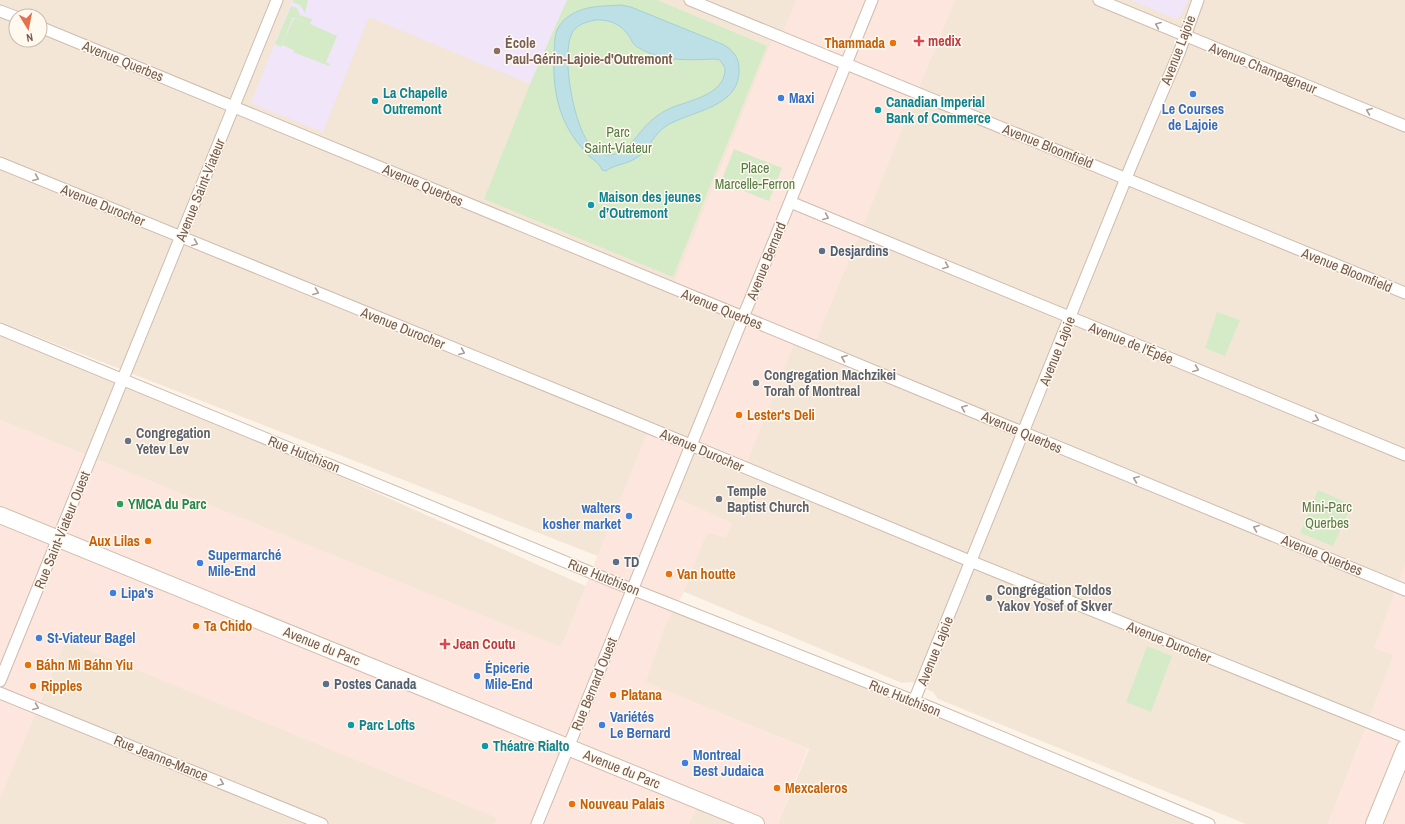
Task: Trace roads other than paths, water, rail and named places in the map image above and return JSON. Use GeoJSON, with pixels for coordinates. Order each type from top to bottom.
{"type":"FeatureCollection","features":[{"type":"Feature","properties":{"kind":"main road","name":"Avenue du Parc"},"geometry":{"type":"LineString","coordinates":[[0,515],[756,824]]}},
{"type":"Feature","properties":{"kind":"main road"},"geometry":{"type":"LineString","coordinates":[[1374,824],[1405,748]]}},
{"type":"Feature","properties":{"kind":"street","name":"Avenue Saint-Viateur"},"geometry":{"type":"LineString","coordinates":[[123,379],[277,0]]}},
{"type":"Feature","properties":{"kind":"street","name":"Avenue Bloomfield"},"geometry":{"type":"LineString","coordinates":[[690,0],[1405,294]]}},
{"type":"Feature","properties":{"kind":"street","name":"Avenue Bernard"},"geometry":{"type":"LineString","coordinates":[[633,588],[872,0]]}},
{"type":"Feature","properties":{"kind":"street","name":"Avenue Champagneur"},"geometry":{"type":"LineString","coordinates":[[1099,0],[1405,126]]}},
{"type":"Feature","properties":{"kind":"street","name":"Avenue Lajoie"},"geometry":{"type":"LineString","coordinates":[[914,701],[1185,36],[1198,0]]}},
{"type":"Feature","properties":{"kind":"street","name":"Avenue Querbes"},"geometry":{"type":"LineString","coordinates":[[48,30],[1405,590]]}},
{"type":"Feature","properties":{"kind":"street","name":"Avenue Durocher"},"geometry":{"type":"LineString","coordinates":[[0,163],[970,561],[1405,737]]}},
{"type":"Feature","properties":{"kind":"street","name":"Avenue de l'Épée"},"geometry":{"type":"LineString","coordinates":[[790,202],[1405,455]]}},
{"type":"Feature","properties":{"kind":"street","name":"Rue Hutchison"},"geometry":{"type":"LineString","coordinates":[[0,329],[633,588],[914,701],[1209,824]]}},
{"type":"Feature","properties":{"kind":"street","name":"Rue Saint-Viateur Ouest"},"geometry":{"type":"LineString","coordinates":[[0,681],[123,379]]}},
{"type":"Feature","properties":{"kind":"street","name":"Rue Bernard Ouest"},"geometry":{"type":"LineString","coordinates":[[537,824],[633,588]]}},
{"type":"Feature","properties":{"kind":"street","name":"Rue Jeanne-Mance"},"geometry":{"type":"LineString","coordinates":[[0,693],[322,824]]}},
{"type":"Feature","properties":{"kind":"water"},"geometry":{"type":"Polygon","coordinates":[[[621,5],[631,7],[722,44],[734,53],[739,67],[738,81],[733,91],[724,99],[713,106],[666,126],[635,159],[606,171],[602,170],[598,163],[588,155],[575,140],[564,121],[558,102],[554,73],[555,40],[558,28],[566,18],[572,14],[584,9],[621,5]],[[595,20],[585,23],[574,30],[569,44],[568,60],[572,98],[577,116],[583,133],[590,146],[599,153],[608,155],[616,154],[623,150],[646,125],[658,115],[709,93],[721,83],[725,68],[720,60],[676,59],[657,56],[636,46],[626,32],[618,25],[610,21],[595,20]]]}},
{"type":"Feature","properties":{"kind":"place","name":"medix"},"geometry":{"type":"Point","coordinates":[919,41]}},
{"type":"Feature","properties":{"kind":"place","name":"Thammada"},"geometry":{"type":"Point","coordinates":[893,43]}},
{"type":"Feature","properties":{"kind":"place","name":"École Paul-Gérin-Lajoie-d'Outremont"},"geometry":{"type":"Point","coordinates":[497,51]}},
{"type":"Feature","properties":{"kind":"place","name":"Le Courses de Lajoie"},"geometry":{"type":"Point","coordinates":[1193,94]}},
{"type":"Feature","properties":{"kind":"place","name":"Maxi"},"geometry":{"type":"Point","coordinates":[781,98]}},
{"type":"Feature","properties":{"kind":"place","name":"La Chapelle Outremont"},"geometry":{"type":"Point","coordinates":[375,101]}},
{"type":"Feature","properties":{"kind":"place","name":"Canadian Imperial Bank of Commerce"},"geometry":{"type":"Point","coordinates":[878,110]}},
{"type":"Feature","properties":{"kind":"place","name":"Maison des jeunes d’Outremont"},"geometry":{"type":"Point","coordinates":[591,205]}},
{"type":"Feature","properties":{"kind":"place","name":"Desjardins"},"geometry":{"type":"Point","coordinates":[822,251]}},
{"type":"Feature","properties":{"kind":"place","name":"Congregation Machzikei Torah of Montreal"},"geometry":{"type":"Point","coordinates":[756,383]}},
{"type":"Feature","properties":{"kind":"place","name":"Lester's Deli"},"geometry":{"type":"Point","coordinates":[739,415]}},
{"type":"Feature","properties":{"kind":"place","name":"Congregation Yetev Lev"},"geometry":{"type":"Point","coordinates":[128,441]}},
{"type":"Feature","properties":{"kind":"place","name":"Temple Baptist Church"},"geometry":{"type":"Point","coordinates":[719,499]}},
{"type":"Feature","properties":{"kind":"place","name":"YMCA du Parc"},"geometry":{"type":"Point","coordinates":[120,504]}},
{"type":"Feature","properties":{"kind":"place","name":"walters kosher market"},"geometry":{"type":"Point","coordinates":[629,516]}},
{"type":"Feature","properties":{"kind":"place","name":"Aux Lilas"},"geometry":{"type":"Point","coordinates":[148,541]}},
{"type":"Feature","properties":{"kind":"place","name":"TD"},"geometry":{"type":"Point","coordinates":[616,562]}},
{"type":"Feature","properties":{"kind":"place","name":"Supermarché Mile-End"},"geometry":{"type":"Point","coordinates":[200,563]}},
{"type":"Feature","properties":{"kind":"place","name":"Van houtte"},"geometry":{"type":"Point","coordinates":[669,574]}},
{"type":"Feature","properties":{"kind":"place","name":"Lipa's"},"geometry":{"type":"Point","coordinates":[113,593]}},
{"type":"Feature","properties":{"kind":"place","name":"Congrégation Toldos Yakov Yosef of Skver"},"geometry":{"type":"Point","coordinates":[989,598]}},
{"type":"Feature","properties":{"kind":"place","name":"Ta Chido"},"geometry":{"type":"Point","coordinates":[196,626]}},
{"type":"Feature","properties":{"kind":"place","name":"St-Viateur Bagel"},"geometry":{"type":"Point","coordinates":[39,638]}},
{"type":"Feature","properties":{"kind":"place","name":"Jean Coutu"},"geometry":{"type":"Point","coordinates":[445,644]}},
{"type":"Feature","properties":{"kind":"place","name":"Báhn Mì Báhn Yiu"},"geometry":{"type":"Point","coordinates":[28,665]}},
{"type":"Feature","properties":{"kind":"place","name":"Épicerie Mile-End"},"geometry":{"type":"Point","coordinates":[477,676]}},
{"type":"Feature","properties":{"kind":"place","name":"Postes Canada"},"geometry":{"type":"Point","coordinates":[326,684]}},
{"type":"Feature","properties":{"kind":"place","name":"Ripples"},"geometry":{"type":"Point","coordinates":[33,686]}},
{"type":"Feature","properties":{"kind":"place","name":"Platana"},"geometry":{"type":"Point","coordinates":[613,695]}},
{"type":"Feature","properties":{"kind":"place","name":"Parc Lofts"},"geometry":{"type":"Point","coordinates":[351,725]}},
{"type":"Feature","properties":{"kind":"place","name":"Variétés Le Bernard"},"geometry":{"type":"Point","coordinates":[602,725]}},
{"type":"Feature","properties":{"kind":"place","name":"Théatre Rialto"},"geometry":{"type":"Point","coordinates":[485,746]}},
{"type":"Feature","properties":{"kind":"place","name":"Montreal Best Judaica"},"geometry":{"type":"Point","coordinates":[685,763]}},
{"type":"Feature","properties":{"kind":"place","name":"Mexcaleros"},"geometry":{"type":"Point","coordinates":[777,788]}},
{"type":"Feature","properties":{"kind":"place","name":"Nouveau Palais"},"geometry":{"type":"Point","coordinates":[572,804]}},
{"type":"Feature","properties":{"kind":"park label","name":"Parc Saint-Viateur"},"geometry":{"type":"Point","coordinates":[618,140]}},
{"type":"Feature","properties":{"kind":"park label","name":"Place Marcelle-Ferron"},"geometry":{"type":"Point","coordinates":[755,176]}},
{"type":"Feature","properties":{"kind":"park label","name":"Mini-Parc Querbes"},"geometry":{"type":"Point","coordinates":[1327,516]}}]}
